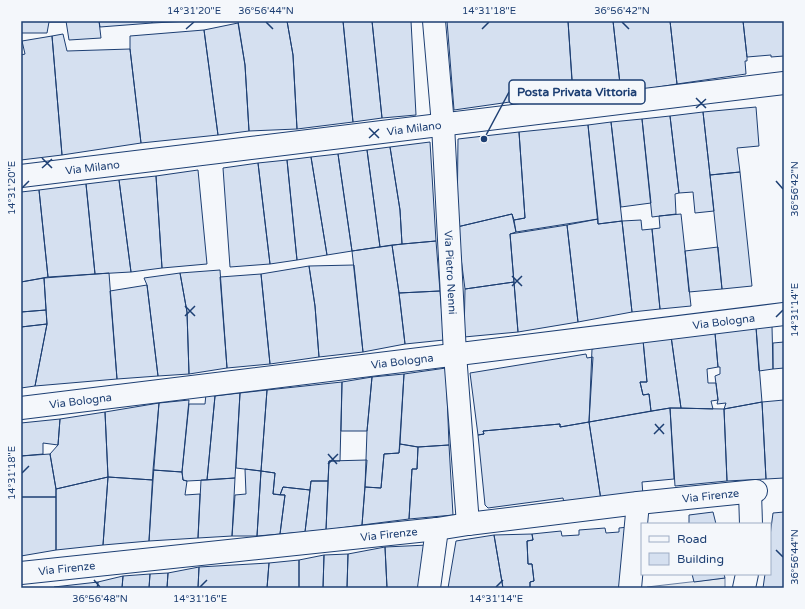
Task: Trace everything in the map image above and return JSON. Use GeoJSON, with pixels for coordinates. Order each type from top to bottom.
{"type":"FeatureCollection","features":[{"type":"Feature","properties":{"kind":"street","name":"Via Pietro Nenni"},"geometry":{"type":"LineString","coordinates":[[434,21],[442,125],[455,354],[468,524]]}},
{"type":"Feature","properties":{"kind":"street","name":"Via Milano"},"geometry":{"type":"LineString","coordinates":[[21,176],[784,83]]}},
{"type":"Feature","properties":{"kind":"street","name":"Via Bologna"},"geometry":{"type":"LineString","coordinates":[[21,408],[784,314]]}},
{"type":"Feature","properties":{"kind":"street","name":"Via Firenze"},"geometry":{"type":"LineString","coordinates":[[21,573],[437,529],[638,503],[753,491],[751,523]]}},
{"type":"Feature","properties":{"kind":"street"},"geometry":{"type":"LineString","coordinates":[[630,588],[638,503]]}},
{"type":"Feature","properties":{"kind":"street"},"geometry":{"type":"LineString","coordinates":[[429,588],[437,529]]}},
{"type":"Feature","properties":{"kind":"street"},"geometry":{"type":"LineString","coordinates":[[744,588],[747,575]]}},
{"type":"Feature","properties":{"kind":"shaded area"},"geometry":{"type":"Polygon","coordinates":[[[725,578],[725,588],[647,588],[647,587],[725,578]]]}},
{"type":"Feature","properties":{"kind":"building"},"geometry":{"type":"Polygon","coordinates":[[[21,21],[66,22],[49,22],[47,33],[21,33],[21,21]]]}},
{"type":"Feature","properties":{"kind":"building"},"geometry":{"type":"Polygon","coordinates":[[[66,21],[99,21],[101,38],[69,40],[66,21]]]}},
{"type":"Feature","properties":{"kind":"building"},"geometry":{"type":"Polygon","coordinates":[[[99,21],[152,21],[152,23],[100,27],[99,21]]]}},
{"type":"Feature","properties":{"kind":"building"},"geometry":{"type":"Polygon","coordinates":[[[152,21],[191,21],[152,23],[152,21]]]}},
{"type":"Feature","properties":{"kind":"building"},"geometry":{"type":"Polygon","coordinates":[[[238,21],[287,21],[293,55],[297,129],[249,131],[245,65],[238,21]]]}},
{"type":"Feature","properties":{"kind":"building"},"geometry":{"type":"Polygon","coordinates":[[[287,21],[343,21],[353,122],[297,129],[293,55],[287,21]]]}},
{"type":"Feature","properties":{"kind":"building"},"geometry":{"type":"Polygon","coordinates":[[[343,21],[372,21],[382,118],[353,122],[343,21]]]}},
{"type":"Feature","properties":{"kind":"building"},"geometry":{"type":"Polygon","coordinates":[[[372,21],[411,21],[416,115],[382,118],[372,21]]]}},
{"type":"Feature","properties":{"kind":"building"},"geometry":{"type":"Polygon","coordinates":[[[447,21],[568,21],[573,93],[454,110],[447,21]]]}},
{"type":"Feature","properties":{"kind":"building"},"geometry":{"type":"Polygon","coordinates":[[[568,21],[613,21],[621,93],[573,97],[568,21]]]}},
{"type":"Feature","properties":{"kind":"building"},"geometry":{"type":"Polygon","coordinates":[[[613,21],[670,21],[677,84],[621,93],[613,21]]]}},
{"type":"Feature","properties":{"kind":"building"},"geometry":{"type":"Polygon","coordinates":[[[670,21],[743,21],[747,57],[747,61],[745,61],[746,74],[677,84],[670,21]]]}},
{"type":"Feature","properties":{"kind":"building"},"geometry":{"type":"Polygon","coordinates":[[[743,21],[784,21],[784,56],[771,57],[771,55],[747,57],[743,21]]]}},
{"type":"Feature","properties":{"kind":"building"},"geometry":{"type":"Polygon","coordinates":[[[238,23],[245,65],[249,131],[218,135],[204,30],[238,23]]]}},
{"type":"Feature","properties":{"kind":"building"},"geometry":{"type":"Polygon","coordinates":[[[204,30],[218,135],[141,143],[130,49],[130,36],[204,30]]]}},
{"type":"Feature","properties":{"kind":"building"},"geometry":{"type":"Polygon","coordinates":[[[63,34],[67,51],[130,49],[141,143],[62,155],[52,36],[63,34]]]}},
{"type":"Feature","properties":{"kind":"building"},"geometry":{"type":"Polygon","coordinates":[[[52,36],[62,155],[21,160],[21,55],[25,54],[22,41],[52,36]]]}},
{"type":"Feature","properties":{"kind":"building"},"geometry":{"type":"Polygon","coordinates":[[[756,107],[759,146],[737,148],[740,172],[710,175],[703,112],[756,107]]]}},
{"type":"Feature","properties":{"kind":"building"},"geometry":{"type":"Polygon","coordinates":[[[703,112],[714,211],[695,213],[693,192],[679,193],[670,116],[703,112]]]}},
{"type":"Feature","properties":{"kind":"building"},"geometry":{"type":"Polygon","coordinates":[[[670,116],[679,193],[675,194],[676,214],[652,217],[642,119],[670,116]]]}},
{"type":"Feature","properties":{"kind":"building"},"geometry":{"type":"Polygon","coordinates":[[[642,119],[651,203],[621,207],[611,122],[642,119]]]}},
{"type":"Feature","properties":{"kind":"building"},"geometry":{"type":"Polygon","coordinates":[[[611,122],[622,221],[598,224],[588,125],[611,122]]]}},
{"type":"Feature","properties":{"kind":"building"},"geometry":{"type":"Polygon","coordinates":[[[588,125],[598,219],[516,232],[514,220],[525,218],[519,132],[588,125]]]}},
{"type":"Feature","properties":{"kind":"building"},"geometry":{"type":"Polygon","coordinates":[[[519,132],[525,218],[514,220],[512,214],[457,227],[458,139],[519,132]]]}},
{"type":"Feature","properties":{"kind":"building"},"geometry":{"type":"Polygon","coordinates":[[[430,142],[436,241],[402,244],[400,210],[390,147],[430,142]]]}},
{"type":"Feature","properties":{"kind":"building"},"geometry":{"type":"Polygon","coordinates":[[[390,147],[400,210],[402,244],[380,247],[367,150],[390,147]]]}},
{"type":"Feature","properties":{"kind":"building"},"geometry":{"type":"Polygon","coordinates":[[[367,150],[380,247],[352,251],[338,154],[367,150]]]}},
{"type":"Feature","properties":{"kind":"building"},"geometry":{"type":"Polygon","coordinates":[[[338,154],[352,251],[327,255],[311,157],[338,154]]]}},
{"type":"Feature","properties":{"kind":"building"},"geometry":{"type":"Polygon","coordinates":[[[311,157],[327,255],[297,260],[287,160],[311,157]]]}},
{"type":"Feature","properties":{"kind":"building"},"geometry":{"type":"Polygon","coordinates":[[[287,160],[297,260],[270,264],[258,163],[287,160]]]}},
{"type":"Feature","properties":{"kind":"building"},"geometry":{"type":"Polygon","coordinates":[[[258,163],[270,264],[230,267],[223,168],[258,163]]]}},
{"type":"Feature","properties":{"kind":"building"},"geometry":{"type":"Polygon","coordinates":[[[198,170],[207,264],[162,268],[156,176],[198,170]]]}},
{"type":"Feature","properties":{"kind":"building"},"geometry":{"type":"Polygon","coordinates":[[[740,172],[752,286],[722,289],[710,175],[740,172]]]}},
{"type":"Feature","properties":{"kind":"building"},"geometry":{"type":"Polygon","coordinates":[[[156,176],[162,268],[131,272],[119,180],[156,176]]]}},
{"type":"Feature","properties":{"kind":"building"},"geometry":{"type":"Polygon","coordinates":[[[119,180],[131,272],[95,274],[86,184],[119,180]]]}},
{"type":"Feature","properties":{"kind":"building"},"geometry":{"type":"Polygon","coordinates":[[[86,184],[95,274],[48,277],[39,190],[86,184]]]}},
{"type":"Feature","properties":{"kind":"building"},"geometry":{"type":"Polygon","coordinates":[[[39,190],[48,277],[21,282],[21,192],[39,190]]]}},
{"type":"Feature","properties":{"kind":"building"},"geometry":{"type":"Polygon","coordinates":[[[512,214],[516,232],[510,234],[514,282],[465,289],[457,227],[512,214]]]}},
{"type":"Feature","properties":{"kind":"building"},"geometry":{"type":"Polygon","coordinates":[[[681,214],[691,306],[660,309],[652,229],[660,228],[659,216],[681,214]]]}},
{"type":"Feature","properties":{"kind":"building"},"geometry":{"type":"Polygon","coordinates":[[[598,219],[598,224],[622,221],[632,312],[578,322],[567,225],[598,219]]]}},
{"type":"Feature","properties":{"kind":"building"},"geometry":{"type":"Polygon","coordinates":[[[641,220],[642,230],[652,229],[660,309],[632,312],[622,221],[641,220]]]}},
{"type":"Feature","properties":{"kind":"building"},"geometry":{"type":"Polygon","coordinates":[[[567,225],[578,322],[518,332],[510,234],[567,225]]]}},
{"type":"Feature","properties":{"kind":"building"},"geometry":{"type":"Polygon","coordinates":[[[436,241],[440,291],[399,293],[392,245],[436,241]]]}},
{"type":"Feature","properties":{"kind":"building"},"geometry":{"type":"Polygon","coordinates":[[[392,245],[405,344],[363,352],[352,251],[392,245]]]}},
{"type":"Feature","properties":{"kind":"building"},"geometry":{"type":"Polygon","coordinates":[[[718,247],[722,289],[689,292],[685,251],[718,247]]]}},
{"type":"Feature","properties":{"kind":"building"},"geometry":{"type":"Polygon","coordinates":[[[354,265],[363,352],[319,357],[315,306],[309,266],[354,265]]]}},
{"type":"Feature","properties":{"kind":"building"},"geometry":{"type":"Polygon","coordinates":[[[309,266],[315,306],[319,357],[270,364],[261,274],[309,266]]]}},
{"type":"Feature","properties":{"kind":"building"},"geometry":{"type":"Polygon","coordinates":[[[220,270],[227,368],[189,374],[187,312],[180,273],[220,270]]]}},
{"type":"Feature","properties":{"kind":"building"},"geometry":{"type":"Polygon","coordinates":[[[109,273],[117,379],[35,386],[47,324],[44,278],[109,273]]]}},
{"type":"Feature","properties":{"kind":"building"},"geometry":{"type":"Polygon","coordinates":[[[180,273],[187,312],[189,374],[158,376],[147,285],[144,278],[180,273]]]}},
{"type":"Feature","properties":{"kind":"building"},"geometry":{"type":"Polygon","coordinates":[[[261,274],[270,364],[227,368],[220,277],[261,274]]]}},
{"type":"Feature","properties":{"kind":"building"},"geometry":{"type":"Polygon","coordinates":[[[44,278],[46,310],[21,312],[21,282],[44,278]]]}},
{"type":"Feature","properties":{"kind":"building"},"geometry":{"type":"Polygon","coordinates":[[[514,282],[518,332],[464,337],[465,289],[514,282]]]}},
{"type":"Feature","properties":{"kind":"building"},"geometry":{"type":"Polygon","coordinates":[[[147,285],[158,376],[117,379],[110,291],[147,285]]]}},
{"type":"Feature","properties":{"kind":"building"},"geometry":{"type":"Polygon","coordinates":[[[440,291],[444,340],[405,344],[399,293],[440,291]]]}},
{"type":"Feature","properties":{"kind":"building"},"geometry":{"type":"Polygon","coordinates":[[[46,310],[47,324],[21,327],[21,312],[46,310]]]}},
{"type":"Feature","properties":{"kind":"building"},"geometry":{"type":"Polygon","coordinates":[[[47,324],[35,386],[21,388],[21,327],[47,324]]]}},
{"type":"Feature","properties":{"kind":"building"},"geometry":{"type":"Polygon","coordinates":[[[772,326],[773,369],[759,371],[756,327],[772,326]]]}},
{"type":"Feature","properties":{"kind":"building"},"geometry":{"type":"Polygon","coordinates":[[[756,327],[762,402],[724,409],[726,403],[717,404],[718,400],[715,376],[720,374],[720,367],[718,367],[715,333],[756,327]]]}},
{"type":"Feature","properties":{"kind":"building"},"geometry":{"type":"Polygon","coordinates":[[[715,333],[718,367],[707,369],[708,383],[716,383],[718,400],[711,401],[713,409],[681,408],[671,336],[715,333]]]}},
{"type":"Feature","properties":{"kind":"building"},"geometry":{"type":"Polygon","coordinates":[[[671,336],[681,408],[651,411],[649,394],[643,395],[640,382],[647,382],[643,340],[671,336]]]}},
{"type":"Feature","properties":{"kind":"building"},"geometry":{"type":"Polygon","coordinates":[[[643,340],[647,382],[640,382],[643,395],[649,394],[651,411],[589,422],[592,349],[643,340]]]}},
{"type":"Feature","properties":{"kind":"building"},"geometry":{"type":"Polygon","coordinates":[[[784,342],[784,368],[773,369],[773,343],[784,342]]]}},
{"type":"Feature","properties":{"kind":"building"},"geometry":{"type":"Polygon","coordinates":[[[586,354],[587,358],[593,357],[589,422],[560,427],[560,424],[483,431],[484,434],[478,435],[470,373],[586,354]]]}},
{"type":"Feature","properties":{"kind":"building"},"geometry":{"type":"Polygon","coordinates":[[[446,368],[449,445],[418,447],[400,444],[404,374],[446,368]]]}},
{"type":"Feature","properties":{"kind":"building"},"geometry":{"type":"Polygon","coordinates":[[[404,374],[399,453],[384,454],[381,488],[365,487],[367,431],[372,377],[404,374]]]}},
{"type":"Feature","properties":{"kind":"building"},"geometry":{"type":"Polygon","coordinates":[[[372,377],[367,431],[341,431],[342,382],[372,377]]]}},
{"type":"Feature","properties":{"kind":"building"},"geometry":{"type":"Polygon","coordinates":[[[342,382],[340,461],[329,461],[328,481],[311,481],[310,490],[283,487],[280,495],[273,494],[275,473],[261,471],[267,390],[342,382]]]}},
{"type":"Feature","properties":{"kind":"building"},"geometry":{"type":"Polygon","coordinates":[[[267,390],[261,471],[236,468],[240,393],[267,390]]]}},
{"type":"Feature","properties":{"kind":"building"},"geometry":{"type":"Polygon","coordinates":[[[240,393],[235,478],[207,480],[215,396],[240,393]]]}},
{"type":"Feature","properties":{"kind":"building"},"geometry":{"type":"Polygon","coordinates":[[[206,394],[215,396],[207,480],[187,481],[183,480],[182,472],[189,404],[205,404],[206,394]]]}},
{"type":"Feature","properties":{"kind":"building"},"geometry":{"type":"Polygon","coordinates":[[[189,400],[182,472],[153,470],[159,403],[189,400]]]}},
{"type":"Feature","properties":{"kind":"building"},"geometry":{"type":"Polygon","coordinates":[[[784,400],[784,478],[766,479],[762,402],[784,400]]]}},
{"type":"Feature","properties":{"kind":"building"},"geometry":{"type":"Polygon","coordinates":[[[762,402],[766,479],[727,481],[724,409],[762,402]]]}},
{"type":"Feature","properties":{"kind":"building"},"geometry":{"type":"Polygon","coordinates":[[[159,403],[153,480],[108,477],[105,412],[159,403]]]}},
{"type":"Feature","properties":{"kind":"building"},"geometry":{"type":"Polygon","coordinates":[[[670,408],[724,409],[727,481],[675,486],[670,408]]]}},
{"type":"Feature","properties":{"kind":"building"},"geometry":{"type":"Polygon","coordinates":[[[670,408],[674,479],[642,482],[643,496],[601,500],[589,422],[670,408]]]}},
{"type":"Feature","properties":{"kind":"building"},"geometry":{"type":"Polygon","coordinates":[[[105,412],[108,477],[56,489],[50,454],[58,445],[60,419],[105,412]]]}},
{"type":"Feature","properties":{"kind":"building"},"geometry":{"type":"Polygon","coordinates":[[[60,419],[58,445],[43,443],[43,454],[21,456],[21,423],[60,419]]]}},
{"type":"Feature","properties":{"kind":"building"},"geometry":{"type":"Polygon","coordinates":[[[589,422],[601,500],[564,503],[563,498],[488,508],[485,505],[478,435],[484,434],[483,431],[560,424],[560,427],[589,422]]]}},
{"type":"Feature","properties":{"kind":"building"},"geometry":{"type":"Polygon","coordinates":[[[400,444],[418,447],[417,469],[412,469],[409,519],[362,525],[365,487],[381,488],[384,454],[399,453],[400,444]]]}},
{"type":"Feature","properties":{"kind":"building"},"geometry":{"type":"Polygon","coordinates":[[[449,445],[453,515],[409,519],[412,469],[417,469],[418,447],[449,445]]]}},
{"type":"Feature","properties":{"kind":"building"},"geometry":{"type":"Polygon","coordinates":[[[50,454],[56,497],[21,497],[21,456],[50,454]]]}},
{"type":"Feature","properties":{"kind":"building"},"geometry":{"type":"Polygon","coordinates":[[[367,460],[362,525],[326,530],[329,461],[367,460]]]}},
{"type":"Feature","properties":{"kind":"building"},"geometry":{"type":"Polygon","coordinates":[[[245,469],[261,471],[257,536],[232,536],[235,495],[246,494],[245,469]]]}},
{"type":"Feature","properties":{"kind":"building"},"geometry":{"type":"Polygon","coordinates":[[[153,470],[182,472],[183,480],[187,481],[185,495],[200,494],[198,538],[149,541],[153,470]]]}},
{"type":"Feature","properties":{"kind":"building"},"geometry":{"type":"Polygon","coordinates":[[[261,471],[275,473],[273,494],[285,495],[280,534],[257,536],[261,471]]]}},
{"type":"Feature","properties":{"kind":"building"},"geometry":{"type":"Polygon","coordinates":[[[108,477],[153,480],[149,541],[103,545],[108,477]]]}},
{"type":"Feature","properties":{"kind":"building"},"geometry":{"type":"Polygon","coordinates":[[[108,477],[103,545],[56,550],[56,489],[108,477]]]}},
{"type":"Feature","properties":{"kind":"building"},"geometry":{"type":"Polygon","coordinates":[[[235,478],[232,536],[198,538],[201,480],[235,478]]]}},
{"type":"Feature","properties":{"kind":"building"},"geometry":{"type":"Polygon","coordinates":[[[311,481],[328,481],[326,530],[305,532],[311,481]]]}},
{"type":"Feature","properties":{"kind":"building"},"geometry":{"type":"Polygon","coordinates":[[[283,487],[310,490],[305,532],[280,534],[285,495],[280,495],[283,487]]]}},
{"type":"Feature","properties":{"kind":"building"},"geometry":{"type":"Polygon","coordinates":[[[21,497],[56,497],[56,550],[21,556],[21,497]]]}},
{"type":"Feature","properties":{"kind":"building"},"geometry":{"type":"Polygon","coordinates":[[[713,512],[716,523],[689,523],[689,515],[713,512]]]}},
{"type":"Feature","properties":{"kind":"building"},"geometry":{"type":"Polygon","coordinates":[[[784,512],[784,588],[763,588],[765,575],[771,575],[771,528],[773,513],[784,512]]]}},
{"type":"Feature","properties":{"kind":"building"},"geometry":{"type":"Polygon","coordinates":[[[628,527],[623,588],[530,588],[530,582],[534,581],[532,564],[528,564],[527,541],[533,540],[532,534],[561,531],[562,536],[579,535],[579,530],[605,528],[606,533],[619,532],[619,528],[628,527]]]}},
{"type":"Feature","properties":{"kind":"building"},"geometry":{"type":"Polygon","coordinates":[[[532,534],[533,540],[527,541],[528,564],[532,564],[534,581],[530,582],[530,588],[503,588],[494,535],[532,534]]]}},
{"type":"Feature","properties":{"kind":"building"},"geometry":{"type":"Polygon","coordinates":[[[494,535],[503,588],[448,588],[456,541],[494,535]]]}},
{"type":"Feature","properties":{"kind":"building"},"geometry":{"type":"Polygon","coordinates":[[[428,545],[421,588],[387,588],[385,547],[428,545]]]}},
{"type":"Feature","properties":{"kind":"building"},"geometry":{"type":"Polygon","coordinates":[[[385,547],[387,588],[347,588],[348,554],[385,547]]]}},
{"type":"Feature","properties":{"kind":"building"},"geometry":{"type":"Polygon","coordinates":[[[348,554],[347,588],[323,588],[324,555],[348,554]]]}},
{"type":"Feature","properties":{"kind":"building"},"geometry":{"type":"Polygon","coordinates":[[[324,555],[323,588],[299,588],[299,560],[324,555]]]}},
{"type":"Feature","properties":{"kind":"building"},"geometry":{"type":"Polygon","coordinates":[[[299,560],[299,588],[267,588],[269,563],[299,560]]]}},
{"type":"Feature","properties":{"kind":"building"},"geometry":{"type":"Polygon","coordinates":[[[269,563],[267,588],[198,588],[199,567],[269,563]]]}},
{"type":"Feature","properties":{"kind":"building"},"geometry":{"type":"Polygon","coordinates":[[[199,567],[198,588],[167,588],[168,573],[199,567]]]}},
{"type":"Feature","properties":{"kind":"building"},"geometry":{"type":"Polygon","coordinates":[[[168,573],[167,588],[149,588],[150,574],[168,573]]]}},
{"type":"Feature","properties":{"kind":"building"},"geometry":{"type":"Polygon","coordinates":[[[150,574],[149,588],[122,588],[123,576],[150,574]]]}},
{"type":"Feature","properties":{"kind":"building"},"geometry":{"type":"Polygon","coordinates":[[[692,575],[724,575],[725,578],[694,582],[692,575]]]}},
{"type":"Feature","properties":{"kind":"building"},"geometry":{"type":"Polygon","coordinates":[[[123,576],[122,588],[97,588],[98,582],[123,576]]]}},
{"type":"Feature","properties":{"kind":"building"},"geometry":{"type":"Polygon","coordinates":[[[98,582],[97,588],[54,588],[54,587],[98,582]]]}},
{"type":"Feature","properties":{"kind":"place","name":"Posta Privata Vittoria"},"geometry":{"type":"Point","coordinates":[484,139]}}]}
